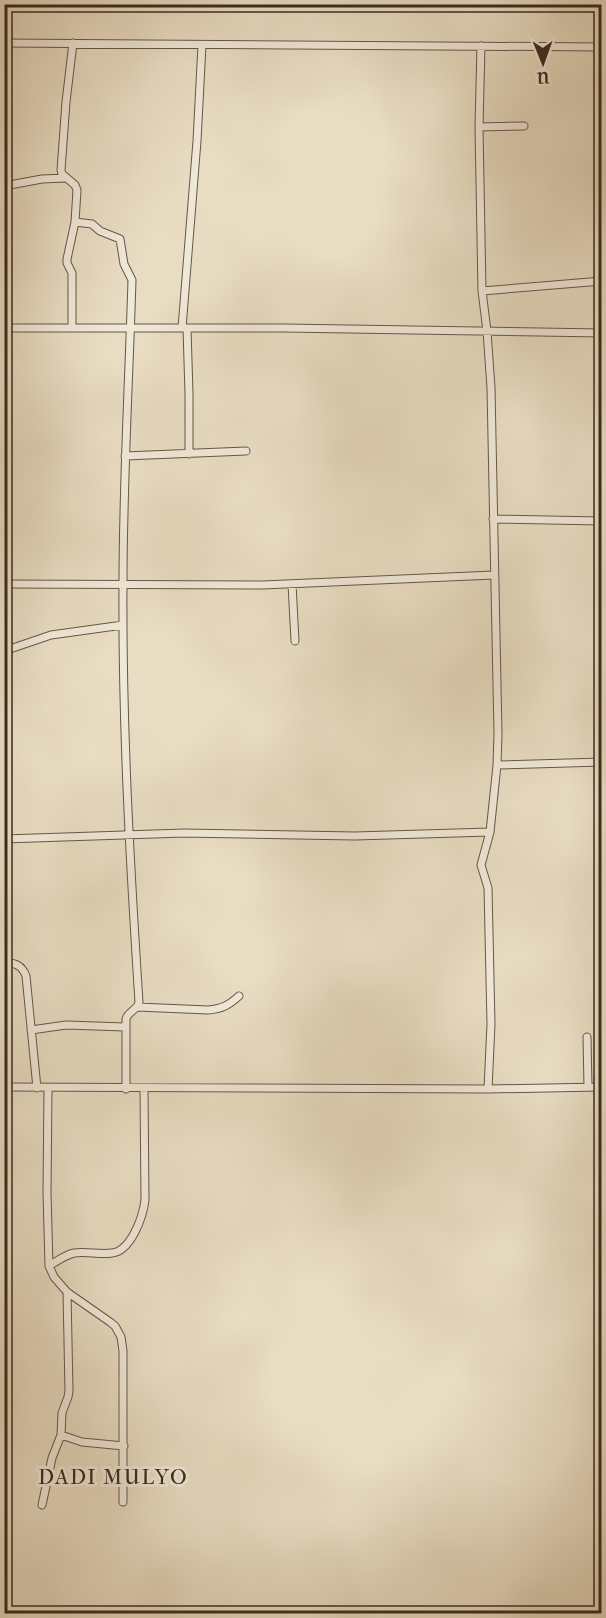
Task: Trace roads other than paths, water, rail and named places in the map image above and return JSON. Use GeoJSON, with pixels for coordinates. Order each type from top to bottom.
{"type":"FeatureCollection","features":[{"type":"Feature","properties":{"kind":"street"},"geometry":{"type":"LineString","coordinates":[[72,328],[72,273],[67,259],[75,222],[76,190],[61,170],[73,42]]}},
{"type":"Feature","properties":{"kind":"street"},"geometry":{"type":"LineString","coordinates":[[4,43],[602,47]]}},
{"type":"Feature","properties":{"kind":"street"},"geometry":{"type":"LineString","coordinates":[[189,454],[184,328],[202,45]]}},
{"type":"Feature","properties":{"kind":"street"},"geometry":{"type":"LineString","coordinates":[[481,46],[479,127],[483,291],[491,388],[498,734],[498,765],[490,832],[481,865],[488,888],[491,1024],[488,1089]]}},
{"type":"Feature","properties":{"kind":"street"},"geometry":{"type":"LineString","coordinates":[[479,127],[524,126]]}},
{"type":"Feature","properties":{"kind":"street"},"geometry":{"type":"LineString","coordinates":[[4,186],[42,179],[65,178]]}},
{"type":"Feature","properties":{"kind":"street"},"geometry":{"type":"LineString","coordinates":[[75,222],[92,224],[100,231],[120,239],[124,264],[132,280],[125,456],[123,625],[128,835],[139,1002],[137,1007],[126,1016],[126,1089]]}},
{"type":"Feature","properties":{"kind":"street"},"geometry":{"type":"LineString","coordinates":[[483,291],[602,280]]}},
{"type":"Feature","properties":{"kind":"street"},"geometry":{"type":"LineString","coordinates":[[4,328],[306,328],[602,333]]}},
{"type":"Feature","properties":{"kind":"street"},"geometry":{"type":"LineString","coordinates":[[125,456],[246,452]]}},
{"type":"Feature","properties":{"kind":"street"},"geometry":{"type":"LineString","coordinates":[[493,519],[602,521]]}},
{"type":"Feature","properties":{"kind":"street"},"geometry":{"type":"LineString","coordinates":[[4,584],[261,585],[494,575]]}},
{"type":"Feature","properties":{"kind":"street"},"geometry":{"type":"LineString","coordinates":[[292,584],[295,641]]}},
{"type":"Feature","properties":{"kind":"street"},"geometry":{"type":"LineString","coordinates":[[4,651],[51,635],[123,625]]}},
{"type":"Feature","properties":{"kind":"street"},"geometry":{"type":"LineString","coordinates":[[498,765],[602,762]]}},
{"type":"Feature","properties":{"kind":"street"},"geometry":{"type":"LineString","coordinates":[[4,839],[182,833],[355,836],[490,832]]}},
{"type":"Feature","properties":{"kind":"street"},"geometry":{"type":"LineString","coordinates":[[4,962],[19,965],[25,972],[37,1088]]}},
{"type":"Feature","properties":{"kind":"street"},"geometry":{"type":"LineString","coordinates":[[137,1007],[220,1009],[239,996]]}},
{"type":"Feature","properties":{"kind":"street"},"geometry":{"type":"LineString","coordinates":[[31,1030],[66,1025],[125,1027]]}},
{"type":"Feature","properties":{"kind":"street"},"geometry":{"type":"LineString","coordinates":[[587,1037],[588,1087]]}},
{"type":"Feature","properties":{"kind":"street"},"geometry":{"type":"LineString","coordinates":[[4,1088],[562,1089],[602,1087]]}},
{"type":"Feature","properties":{"kind":"street"},"geometry":{"type":"LineString","coordinates":[[48,1088],[49,1266],[54,1277],[67,1292],[115,1326],[121,1337],[123,1351],[123,1502]]}},
{"type":"Feature","properties":{"kind":"street"},"geometry":{"type":"LineString","coordinates":[[49,1266],[74,1253],[110,1254],[119,1251],[125,1246],[141,1220],[145,1200],[144,1089]]}},
{"type":"Feature","properties":{"kind":"street"},"geometry":{"type":"LineString","coordinates":[[42,1505],[52,1458],[61,1435],[62,1413],[69,1391],[67,1292]]}},
{"type":"Feature","properties":{"kind":"street"},"geometry":{"type":"LineString","coordinates":[[61,1435],[82,1442],[124,1446]]}},
{"type":"Feature","properties":{"kind":"district","name":"DADI MULYO"},"geometry":{"type":"Point","coordinates":[113,1477]}}]}
